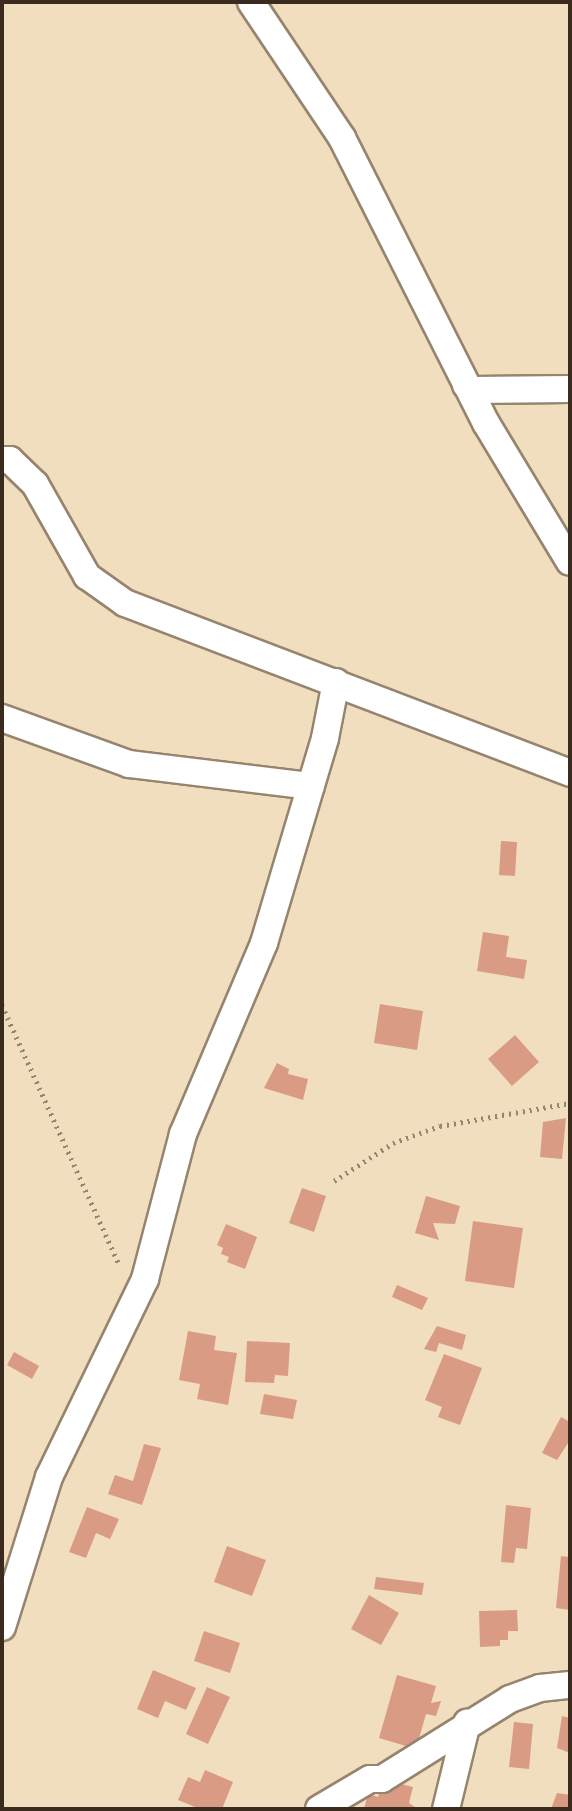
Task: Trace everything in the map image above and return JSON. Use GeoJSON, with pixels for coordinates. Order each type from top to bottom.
{"type":"FeatureCollection","features":[{"type":"Feature","properties":{"kind":"street"},"geometry":{"type":"LineString","coordinates":[[251,2],[342,138],[466,385],[570,562]]}},
{"type":"Feature","properties":{"kind":"street"},"geometry":{"type":"LineString","coordinates":[[466,385],[473,390],[570,389]]}},
{"type":"Feature","properties":{"kind":"street"},"geometry":{"type":"LineString","coordinates":[[2,460],[10,460],[35,484],[87,576],[125,603],[570,773]]}},
{"type":"Feature","properties":{"kind":"street"},"geometry":{"type":"LineString","coordinates":[[2,1627],[49,1477],[101,1363],[136,1299],[157,1241],[183,1134],[264,943],[311,786],[336,682]]}},
{"type":"Feature","properties":{"kind":"street"},"geometry":{"type":"LineString","coordinates":[[2,718],[129,764],[311,786]]}},
{"type":"Feature","properties":{"kind":"street"},"geometry":{"type":"LineString","coordinates":[[319,1809],[370,1779],[382,1779],[467,1723],[510,1699],[540,1688],[570,1685]]}},
{"type":"Feature","properties":{"kind":"street"},"geometry":{"type":"LineString","coordinates":[[446,1809],[467,1723]]}},
{"type":"Feature","properties":{"kind":"path"},"geometry":{"type":"LineString","coordinates":[[2,1005],[136,1299]]}},
{"type":"Feature","properties":{"kind":"path"},"geometry":{"type":"LineString","coordinates":[[334,1181],[393,1143],[440,1126],[570,1103]]}},
{"type":"Feature","properties":{"kind":"building"},"geometry":{"type":"Polygon","coordinates":[[[501,841],[517,842],[515,876],[499,875],[501,841]]]}},
{"type":"Feature","properties":{"kind":"building"},"geometry":{"type":"Polygon","coordinates":[[[483,932],[509,936],[506,957],[527,960],[524,979],[477,971],[483,932]]]}},
{"type":"Feature","properties":{"kind":"building"},"geometry":{"type":"Polygon","coordinates":[[[380,1004],[423,1011],[417,1050],[374,1043],[380,1004]]]}},
{"type":"Feature","properties":{"kind":"building"},"geometry":{"type":"Polygon","coordinates":[[[515,1035],[539,1062],[512,1086],[488,1059],[515,1035]]]}},
{"type":"Feature","properties":{"kind":"building"},"geometry":{"type":"Polygon","coordinates":[[[277,1063],[289,1069],[288,1074],[308,1079],[303,1100],[264,1088],[277,1063]]]}},
{"type":"Feature","properties":{"kind":"building"},"geometry":{"type":"Polygon","coordinates":[[[566,1118],[562,1159],[540,1157],[543,1122],[566,1118]]]}},
{"type":"Feature","properties":{"kind":"building"},"geometry":{"type":"Polygon","coordinates":[[[302,1188],[326,1196],[314,1232],[289,1223],[302,1188]]]}},
{"type":"Feature","properties":{"kind":"building"},"geometry":{"type":"Polygon","coordinates":[[[426,1196],[460,1206],[455,1224],[433,1223],[439,1240],[415,1233],[426,1196]]]}},
{"type":"Feature","properties":{"kind":"building"},"geometry":{"type":"Polygon","coordinates":[[[473,1221],[523,1228],[514,1288],[465,1281],[473,1221]]]}},
{"type":"Feature","properties":{"kind":"building"},"geometry":{"type":"Polygon","coordinates":[[[226,1224],[257,1237],[245,1269],[227,1262],[229,1257],[221,1254],[223,1248],[217,1245],[226,1224]]]}},
{"type":"Feature","properties":{"kind":"building"},"geometry":{"type":"Polygon","coordinates":[[[397,1285],[428,1298],[422,1310],[392,1297],[397,1285]]]}},
{"type":"Feature","properties":{"kind":"building"},"geometry":{"type":"Polygon","coordinates":[[[437,1326],[466,1335],[462,1350],[439,1343],[436,1352],[424,1349],[437,1326]]]}},
{"type":"Feature","properties":{"kind":"building"},"geometry":{"type":"Polygon","coordinates":[[[188,1331],[216,1336],[214,1350],[237,1353],[228,1405],[197,1399],[200,1384],[179,1380],[188,1331]]]}},
{"type":"Feature","properties":{"kind":"building"},"geometry":{"type":"Polygon","coordinates":[[[247,1341],[290,1343],[288,1376],[275,1375],[274,1383],[245,1382],[247,1341]]]}},
{"type":"Feature","properties":{"kind":"building"},"geometry":{"type":"Polygon","coordinates":[[[14,1352],[39,1366],[32,1379],[7,1365],[14,1352]]]}},
{"type":"Feature","properties":{"kind":"building"},"geometry":{"type":"Polygon","coordinates":[[[444,1354],[482,1368],[460,1425],[438,1417],[442,1407],[425,1400],[444,1354]]]}},
{"type":"Feature","properties":{"kind":"building"},"geometry":{"type":"Polygon","coordinates":[[[264,1394],[297,1400],[293,1419],[260,1414],[264,1394]]]}},
{"type":"Feature","properties":{"kind":"building"},"geometry":{"type":"Polygon","coordinates":[[[561,1417],[570,1422],[570,1440],[557,1460],[542,1453],[561,1417]]]}},
{"type":"Feature","properties":{"kind":"building"},"geometry":{"type":"Polygon","coordinates":[[[144,1444],[161,1448],[142,1505],[108,1494],[115,1475],[133,1481],[144,1444]]]}},
{"type":"Feature","properties":{"kind":"building"},"geometry":{"type":"Polygon","coordinates":[[[506,1505],[531,1508],[527,1549],[516,1548],[514,1563],[501,1562],[506,1505]]]}},
{"type":"Feature","properties":{"kind":"building"},"geometry":{"type":"Polygon","coordinates":[[[87,1507],[119,1519],[110,1539],[96,1533],[86,1558],[69,1552],[87,1507]]]}},
{"type":"Feature","properties":{"kind":"building"},"geometry":{"type":"Polygon","coordinates":[[[227,1546],[266,1560],[252,1596],[214,1582],[227,1546]]]}},
{"type":"Feature","properties":{"kind":"building"},"geometry":{"type":"Polygon","coordinates":[[[561,1556],[570,1557],[570,1610],[556,1608],[561,1556]]]}},
{"type":"Feature","properties":{"kind":"building"},"geometry":{"type":"Polygon","coordinates":[[[376,1577],[424,1583],[422,1595],[374,1589],[376,1577]]]}},
{"type":"Feature","properties":{"kind":"building"},"geometry":{"type":"Polygon","coordinates":[[[369,1595],[399,1613],[381,1645],[351,1629],[369,1595]]]}},
{"type":"Feature","properties":{"kind":"building"},"geometry":{"type":"Polygon","coordinates":[[[517,1610],[518,1631],[508,1631],[508,1640],[500,1640],[500,1646],[480,1647],[479,1611],[517,1610]]]}},
{"type":"Feature","properties":{"kind":"building"},"geometry":{"type":"Polygon","coordinates":[[[204,1631],[240,1643],[230,1673],[194,1661],[204,1631]]]}},
{"type":"Feature","properties":{"kind":"building"},"geometry":{"type":"Polygon","coordinates":[[[153,1670],[196,1688],[186,1710],[165,1701],[158,1718],[137,1709],[153,1670]]]}},
{"type":"Feature","properties":{"kind":"building"},"geometry":{"type":"Polygon","coordinates":[[[397,1675],[436,1686],[431,1703],[441,1701],[436,1716],[426,1714],[416,1749],[379,1738],[397,1675]]]}},
{"type":"Feature","properties":{"kind":"building"},"geometry":{"type":"Polygon","coordinates":[[[207,1687],[230,1697],[208,1744],[186,1734],[207,1687]]]}},
{"type":"Feature","properties":{"kind":"building"},"geometry":{"type":"Polygon","coordinates":[[[562,1716],[570,1718],[570,1753],[557,1748],[562,1716]]]}},
{"type":"Feature","properties":{"kind":"building"},"geometry":{"type":"Polygon","coordinates":[[[514,1722],[533,1724],[529,1769],[509,1767],[514,1722]]]}},
{"type":"Feature","properties":{"kind":"building"},"geometry":{"type":"Polygon","coordinates":[[[205,1770],[233,1782],[222,1809],[200,1809],[178,1800],[188,1777],[200,1782],[205,1770]]]}},
{"type":"Feature","properties":{"kind":"building"},"geometry":{"type":"Polygon","coordinates":[[[382,1779],[413,1787],[409,1803],[418,1809],[364,1809],[368,1794],[378,1797],[382,1779]]]}},
{"type":"Feature","properties":{"kind":"building"},"geometry":{"type":"Polygon","coordinates":[[[557,1793],[570,1795],[570,1809],[551,1809],[557,1793]]]}}]}
